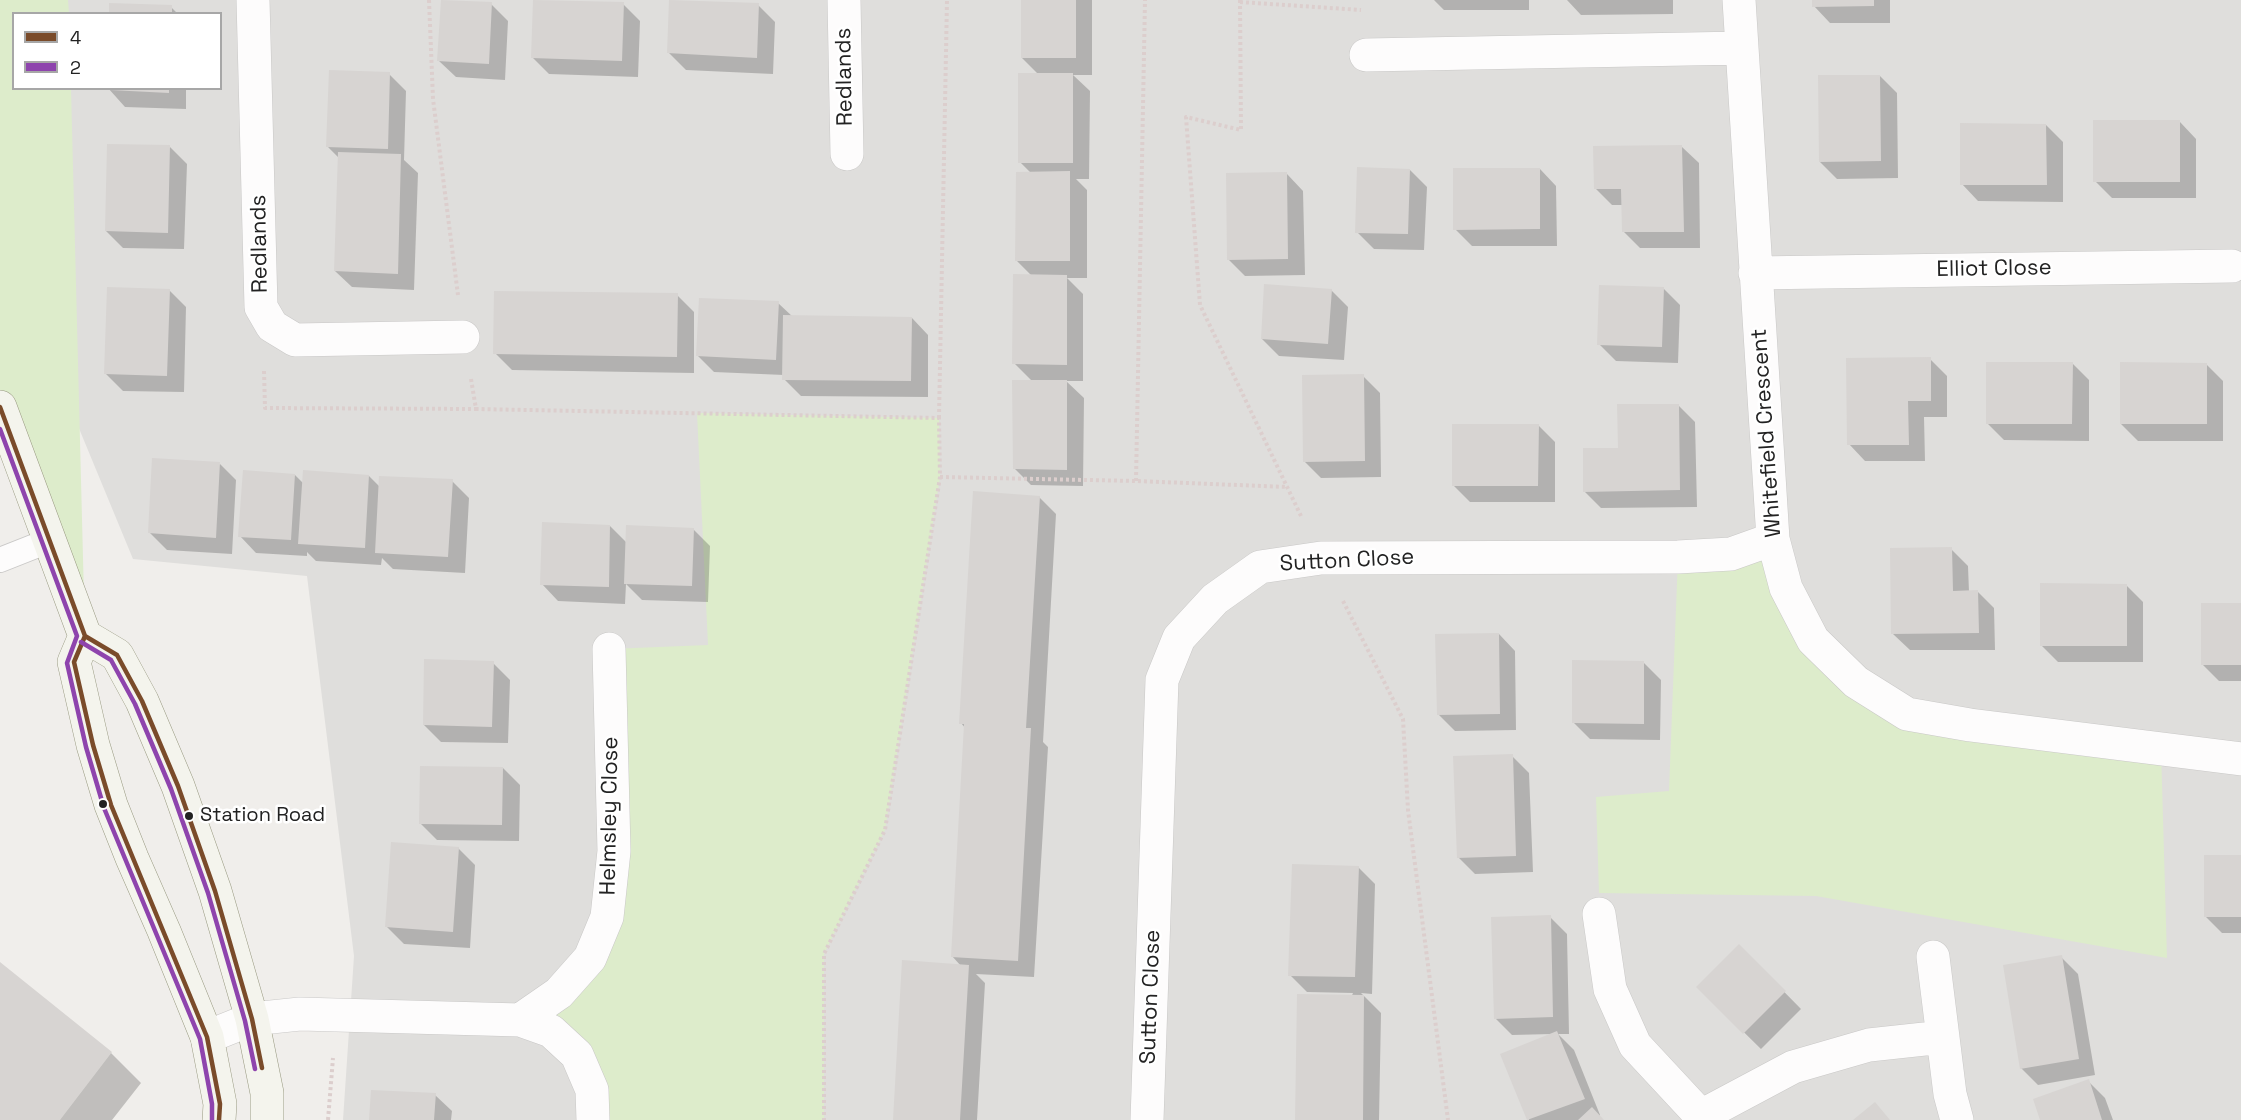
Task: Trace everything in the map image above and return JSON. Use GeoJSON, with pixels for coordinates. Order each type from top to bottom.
{"type":"FeatureCollection","features":[{"type":"Feature","properties":{"kind":"street","name":"Redlands"},"geometry":{"type":"LineString","coordinates":[[254,0],[261,307],[272,326],[295,340],[463,337]]}},
{"type":"Feature","properties":{"kind":"street","name":"Redlands"},"geometry":{"type":"LineString","coordinates":[[843,0],[847,154]]}},
{"type":"Feature","properties":{"kind":"street","name":"Whitefield Crescent"},"geometry":{"type":"LineString","coordinates":[[1739,0],[1773,539],[1786,588],[1813,640],[1856,682],[1907,714],[1970,725],[2241,759]]}},
{"type":"Feature","properties":{"kind":"street"},"geometry":{"type":"LineString","coordinates":[[1366,55],[1742,48]]}},
{"type":"Feature","properties":{"kind":"street","name":"Elliot Close"},"geometry":{"type":"LineString","coordinates":[[1755,273],[2232,266]]}},
{"type":"Feature","properties":{"kind":"street"},"geometry":{"type":"LineString","coordinates":[[0,407],[85,636],[74,662],[93,745],[111,805],[207,1037],[220,1104],[219,1120]]}},
{"type":"Feature","properties":{"kind":"street","name":"Sutton Close"},"geometry":{"type":"LineString","coordinates":[[1147,1120],[1162,680],[1179,638],[1215,599],[1260,567],[1321,558],[1689,556],[1731,554],[1773,539]]}},
{"type":"Feature","properties":{"kind":"street"},"geometry":{"type":"LineString","coordinates":[[85,636],[117,655],[142,701],[178,786],[215,891],[252,1019],[267,1093],[267,1120]]}},
{"type":"Feature","properties":{"kind":"street","name":"Helmsley Close"},"geometry":{"type":"LineString","coordinates":[[520,1020],[559,993],[590,958],[607,917],[614,851],[609,649]]}},
{"type":"Feature","properties":{"kind":"street"},"geometry":{"type":"LineString","coordinates":[[1599,914],[1610,989],[1635,1045],[1701,1116],[1793,1067],[1869,1045],[1943,1037]]}},
{"type":"Feature","properties":{"kind":"street"},"geometry":{"type":"LineString","coordinates":[[1933,957],[1950,1094],[1957,1120]]}},
{"type":"Feature","properties":{"kind":"street"},"geometry":{"type":"LineString","coordinates":[[207,1037],[252,1019],[300,1014],[520,1020],[551,1031],[577,1055],[592,1090],[593,1120]]}},
{"type":"Feature","properties":{"kind":"lane"},"geometry":{"type":"LineString","coordinates":[[0,561],[48,541]]}},
{"type":"Feature","properties":{"kind":"path"},"geometry":{"type":"LineString","coordinates":[[429,0],[433,99],[463,337],[477,409]]}},
{"type":"Feature","properties":{"kind":"path"},"geometry":{"type":"LineString","coordinates":[[824,1120],[824,954],[885,831],[939,477],[947,0]]}},
{"type":"Feature","properties":{"kind":"path"},"geometry":{"type":"LineString","coordinates":[[1136,481],[1145,0]]}},
{"type":"Feature","properties":{"kind":"path"},"geometry":{"type":"LineString","coordinates":[[1366,55],[1361,10],[1240,1],[1241,130],[1186,117],[1200,305],[1321,558],[1403,719],[1408,810],[1448,1120]]}},
{"type":"Feature","properties":{"kind":"path"},"geometry":{"type":"LineString","coordinates":[[261,307],[265,408],[477,409],[939,418]]}},
{"type":"Feature","properties":{"kind":"path"},"geometry":{"type":"LineString","coordinates":[[939,477],[1287,487]]}},
{"type":"Feature","properties":{"kind":"path"},"geometry":{"type":"LineString","coordinates":[[328,1120],[337,1014]]}},
{"type":"Feature","properties":{"kind":"shaded area"},"geometry":{"type":"Polygon","coordinates":[[[0,0],[2241,0],[2241,1120],[343,1120],[354,956],[307,576],[133,559],[78,426],[0,322],[0,0]]]}},
{"type":"Feature","properties":{"kind":"green space"},"geometry":{"type":"Polygon","coordinates":[[[0,0],[68,0],[69,12],[12,12],[12,90],[71,90],[85,636],[0,407],[0,0]]]}},
{"type":"Feature","properties":{"kind":"green space"},"geometry":{"type":"Polygon","coordinates":[[[697,413],[939,418],[940,477],[885,830],[824,954],[824,1120],[593,1120],[551,1031],[559,993],[607,917],[609,649],[708,645],[697,413]]]}},
{"type":"Feature","properties":{"kind":"green space"},"geometry":{"type":"Polygon","coordinates":[[[1773,539],[1813,640],[1907,714],[2161,749],[2167,958],[1816,896],[1599,893],[1596,797],[1669,791],[1678,557],[1773,539]]]}},
{"type":"Feature","properties":{"kind":"building"},"geometry":{"type":"Polygon","coordinates":[[[441,0],[492,2],[489,64],[437,61],[441,0]]]}},
{"type":"Feature","properties":{"kind":"building"},"geometry":{"type":"Polygon","coordinates":[[[533,0],[624,2],[622,61],[531,58],[533,0]]]}},
{"type":"Feature","properties":{"kind":"building"},"geometry":{"type":"Polygon","coordinates":[[[669,0],[759,3],[757,58],[667,53],[669,0]]]}},
{"type":"Feature","properties":{"kind":"building"},"geometry":{"type":"Polygon","coordinates":[[[1021,0],[1076,0],[1076,58],[1021,58],[1021,0]]]}},
{"type":"Feature","properties":{"kind":"building"},"geometry":{"type":"Polygon","coordinates":[[[1812,0],[1874,0],[1874,6],[1812,7],[1812,0]]]}},
{"type":"Feature","properties":{"kind":"building"},"geometry":{"type":"Polygon","coordinates":[[[109,3],[172,5],[172,12],[109,12],[109,3]]]}},
{"type":"Feature","properties":{"kind":"building"},"geometry":{"type":"Polygon","coordinates":[[[329,70],[390,72],[388,149],[326,147],[329,70]]]}},
{"type":"Feature","properties":{"kind":"building"},"geometry":{"type":"Polygon","coordinates":[[[1018,73],[1073,73],[1073,163],[1018,163],[1018,73]]]}},
{"type":"Feature","properties":{"kind":"building"},"geometry":{"type":"Polygon","coordinates":[[[1818,75],[1880,75],[1881,161],[1819,162],[1818,75]]]}},
{"type":"Feature","properties":{"kind":"building"},"geometry":{"type":"Polygon","coordinates":[[[110,90],[169,90],[169,93],[110,90]]]}},
{"type":"Feature","properties":{"kind":"building"},"geometry":{"type":"Polygon","coordinates":[[[2093,120],[2180,120],[2180,182],[2093,182],[2093,120]]]}},
{"type":"Feature","properties":{"kind":"building"},"geometry":{"type":"Polygon","coordinates":[[[1960,123],[2046,124],[2047,185],[1960,185],[1960,123]]]}},
{"type":"Feature","properties":{"kind":"building"},"geometry":{"type":"Polygon","coordinates":[[[107,144],[170,145],[168,233],[105,231],[107,144]]]}},
{"type":"Feature","properties":{"kind":"building"},"geometry":{"type":"Polygon","coordinates":[[[1682,145],[1684,232],[1622,232],[1621,189],[1594,189],[1593,146],[1682,145]]]}},
{"type":"Feature","properties":{"kind":"building"},"geometry":{"type":"Polygon","coordinates":[[[338,152],[401,154],[398,274],[334,271],[338,152]]]}},
{"type":"Feature","properties":{"kind":"building"},"geometry":{"type":"Polygon","coordinates":[[[1357,167],[1410,169],[1408,234],[1355,233],[1357,167]]]}},
{"type":"Feature","properties":{"kind":"building"},"geometry":{"type":"Polygon","coordinates":[[[1453,168],[1540,168],[1540,229],[1453,230],[1453,168]]]}},
{"type":"Feature","properties":{"kind":"building"},"geometry":{"type":"Polygon","coordinates":[[[1070,171],[1070,261],[1015,261],[1016,172],[1070,171]]]}},
{"type":"Feature","properties":{"kind":"building"},"geometry":{"type":"Polygon","coordinates":[[[1287,172],[1288,259],[1227,260],[1226,173],[1287,172]]]}},
{"type":"Feature","properties":{"kind":"building"},"geometry":{"type":"Polygon","coordinates":[[[1013,274],[1067,275],[1067,365],[1012,364],[1013,274]]]}},
{"type":"Feature","properties":{"kind":"building"},"geometry":{"type":"Polygon","coordinates":[[[1264,284],[1332,289],[1328,344],[1261,339],[1264,284]]]}},
{"type":"Feature","properties":{"kind":"building"},"geometry":{"type":"Polygon","coordinates":[[[1599,285],[1664,287],[1662,347],[1597,345],[1599,285]]]}},
{"type":"Feature","properties":{"kind":"building"},"geometry":{"type":"Polygon","coordinates":[[[107,287],[170,289],[167,376],[104,374],[107,287]]]}},
{"type":"Feature","properties":{"kind":"building"},"geometry":{"type":"Polygon","coordinates":[[[494,291],[678,293],[677,357],[493,354],[494,291]]]}},
{"type":"Feature","properties":{"kind":"building"},"geometry":{"type":"Polygon","coordinates":[[[699,298],[779,301],[776,360],[696,356],[699,298]]]}},
{"type":"Feature","properties":{"kind":"building"},"geometry":{"type":"Polygon","coordinates":[[[783,315],[912,317],[911,381],[782,380],[783,315]]]}},
{"type":"Feature","properties":{"kind":"building"},"geometry":{"type":"Polygon","coordinates":[[[1931,357],[1931,401],[1908,401],[1909,445],[1847,445],[1846,358],[1931,357]]]}},
{"type":"Feature","properties":{"kind":"building"},"geometry":{"type":"Polygon","coordinates":[[[1986,362],[2073,362],[2072,424],[1986,424],[1986,362]]]}},
{"type":"Feature","properties":{"kind":"building"},"geometry":{"type":"Polygon","coordinates":[[[2120,362],[2207,363],[2207,424],[2120,424],[2120,362]]]}},
{"type":"Feature","properties":{"kind":"building"},"geometry":{"type":"Polygon","coordinates":[[[1364,374],[1365,461],[1303,462],[1302,375],[1364,374]]]}},
{"type":"Feature","properties":{"kind":"building"},"geometry":{"type":"Polygon","coordinates":[[[1012,380],[1067,380],[1067,470],[1013,469],[1012,380]]]}},
{"type":"Feature","properties":{"kind":"building"},"geometry":{"type":"Polygon","coordinates":[[[1617,404],[1679,404],[1680,490],[1583,492],[1583,448],[1618,448],[1617,404]]]}},
{"type":"Feature","properties":{"kind":"building"},"geometry":{"type":"Polygon","coordinates":[[[1452,424],[1539,424],[1538,486],[1452,486],[1452,424]]]}},
{"type":"Feature","properties":{"kind":"building"},"geometry":{"type":"Polygon","coordinates":[[[152,458],[220,462],[216,538],[148,533],[152,458]]]}},
{"type":"Feature","properties":{"kind":"building"},"geometry":{"type":"Polygon","coordinates":[[[243,470],[295,474],[291,540],[238,537],[243,470]]]}},
{"type":"Feature","properties":{"kind":"building"},"geometry":{"type":"Polygon","coordinates":[[[303,470],[369,475],[365,548],[298,544],[303,470]]]}},
{"type":"Feature","properties":{"kind":"building"},"geometry":{"type":"Polygon","coordinates":[[[379,476],[453,479],[448,557],[375,553],[379,476]]]}},
{"type":"Feature","properties":{"kind":"building"},"geometry":{"type":"Polygon","coordinates":[[[973,491],[1040,496],[1026,728],[1031,728],[1018,961],[951,957],[964,724],[959,724],[973,491]]]}},
{"type":"Feature","properties":{"kind":"building"},"geometry":{"type":"Polygon","coordinates":[[[542,522],[610,525],[609,587],[540,585],[542,522]]]}},
{"type":"Feature","properties":{"kind":"building"},"geometry":{"type":"Polygon","coordinates":[[[626,525],[694,528],[692,586],[624,584],[626,525]]]}},
{"type":"Feature","properties":{"kind":"building"},"geometry":{"type":"Polygon","coordinates":[[[1952,547],[1953,591],[1978,590],[1979,633],[1891,634],[1890,548],[1952,547]]]}},
{"type":"Feature","properties":{"kind":"building"},"geometry":{"type":"Polygon","coordinates":[[[2040,583],[2127,584],[2127,646],[2040,646],[2040,583]]]}},
{"type":"Feature","properties":{"kind":"building"},"geometry":{"type":"Polygon","coordinates":[[[2201,603],[2241,603],[2241,665],[2201,665],[2201,603]]]}},
{"type":"Feature","properties":{"kind":"building"},"geometry":{"type":"Polygon","coordinates":[[[1499,633],[1500,714],[1437,715],[1435,634],[1499,633]]]}},
{"type":"Feature","properties":{"kind":"building"},"geometry":{"type":"Polygon","coordinates":[[[424,659],[494,661],[492,727],[423,725],[424,659]]]}},
{"type":"Feature","properties":{"kind":"building"},"geometry":{"type":"Polygon","coordinates":[[[1572,660],[1644,661],[1644,724],[1572,723],[1572,660]]]}},
{"type":"Feature","properties":{"kind":"building"},"geometry":{"type":"Polygon","coordinates":[[[1513,754],[1516,856],[1457,858],[1453,756],[1513,754]]]}},
{"type":"Feature","properties":{"kind":"building"},"geometry":{"type":"Polygon","coordinates":[[[420,766],[503,767],[502,825],[419,824],[420,766]]]}},
{"type":"Feature","properties":{"kind":"building"},"geometry":{"type":"Polygon","coordinates":[[[391,842],[459,847],[453,932],[385,927],[391,842]]]}},
{"type":"Feature","properties":{"kind":"building"},"geometry":{"type":"Polygon","coordinates":[[[2204,855],[2241,855],[2241,917],[2204,917],[2204,855]]]}},
{"type":"Feature","properties":{"kind":"building"},"geometry":{"type":"Polygon","coordinates":[[[1292,864],[1359,866],[1355,977],[1288,976],[1292,864]]]}},
{"type":"Feature","properties":{"kind":"building"},"geometry":{"type":"Polygon","coordinates":[[[1551,915],[1553,1017],[1494,1019],[1491,917],[1551,915]]]}},
{"type":"Feature","properties":{"kind":"building"},"geometry":{"type":"Polygon","coordinates":[[[1739,944],[1786,991],[1743,1034],[1696,987],[1739,944]]]}},
{"type":"Feature","properties":{"kind":"building"},"geometry":{"type":"Polygon","coordinates":[[[2062,955],[2079,1059],[2020,1069],[2003,965],[2062,955]]]}},
{"type":"Feature","properties":{"kind":"building"},"geometry":{"type":"Polygon","coordinates":[[[902,960],[969,965],[960,1120],[893,1120],[902,960]]]}},
{"type":"Feature","properties":{"kind":"building"},"geometry":{"type":"Polygon","coordinates":[[[0,962],[112,1052],[60,1120],[0,1120],[0,962]]]}},
{"type":"Feature","properties":{"kind":"building"},"geometry":{"type":"Polygon","coordinates":[[[1297,994],[1364,995],[1363,1120],[1295,1120],[1297,994]]]}},
{"type":"Feature","properties":{"kind":"building"},"geometry":{"type":"Polygon","coordinates":[[[1557,1031],[1585,1099],[1527,1120],[1500,1054],[1557,1031]]]}},
{"type":"Feature","properties":{"kind":"building"},"geometry":{"type":"Polygon","coordinates":[[[2089,1079],[2102,1120],[2040,1120],[2033,1099],[2089,1079]]]}},
{"type":"Feature","properties":{"kind":"building"},"geometry":{"type":"Polygon","coordinates":[[[371,1090],[436,1093],[434,1120],[369,1120],[371,1090]]]}},
{"type":"Feature","properties":{"kind":"building"},"geometry":{"type":"Polygon","coordinates":[[[1875,1102],[1890,1120],[1853,1120],[1875,1102]]]}},
{"type":"Feature","properties":{"kind":"building"},"geometry":{"type":"Polygon","coordinates":[[[1592,1107],[1604,1120],[1578,1120],[1592,1107]]]}},
{"type":"Feature","properties":{"kind":"transit line","name":"4"},"geometry":{"type":"LineString","coordinates":[[0,407],[85,636],[74,662],[93,745],[111,805],[207,1037],[220,1104],[219,1120]]}},
{"type":"Feature","properties":{"kind":"transit line","name":"2"},"geometry":{"type":"LineString","coordinates":[[0,429],[77,636],[67,663],[86,747],[104,808],[200,1039],[212,1104],[212,1120]]}},
{"type":"Feature","properties":{"kind":"transit line","name":"4"},"geometry":{"type":"LineString","coordinates":[[85,636],[117,655],[142,701],[178,786],[215,891],[252,1019],[262,1068]]}},
{"type":"Feature","properties":{"kind":"transit line","name":"2"},"geometry":{"type":"LineString","coordinates":[[81,642],[111,660],[135,704],[171,789],[208,893],[245,1021],[255,1069]]}},
{"type":"Feature","properties":{"kind":"place","name":"Station Road"},"geometry":{"type":"Point","coordinates":[189,816]}}]}
